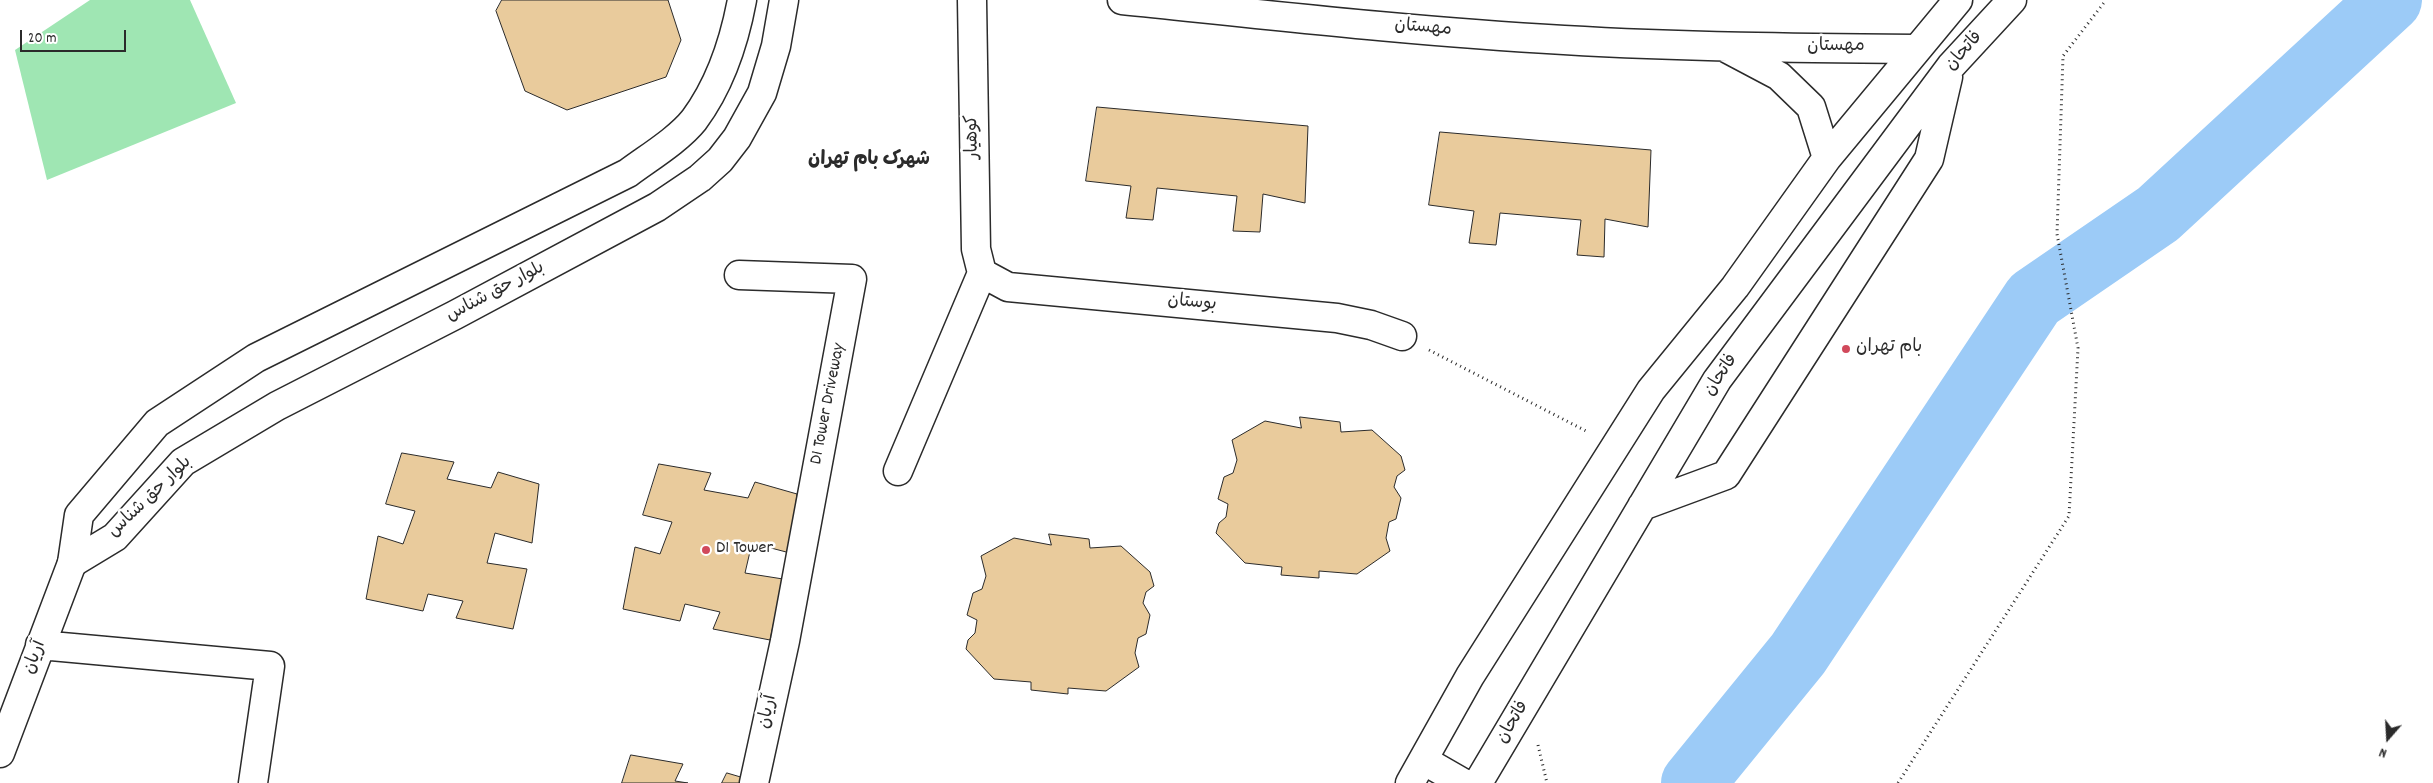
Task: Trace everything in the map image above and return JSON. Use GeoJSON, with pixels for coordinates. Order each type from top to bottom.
{"type":"FeatureCollection","features":[{"type":"Feature","properties":{"kind":"street"},"geometry":{"type":"LineString","coordinates":[[72,563],[79,515],[157,423],[256,358],[628,173],[663,148],[693,121],[717,82],[735,35],[742,0]]}},
{"type":"Feature","properties":{"kind":"street","name":"بلوار حق شناس"},"geometry":{"type":"LineString","coordinates":[[72,563],[114,537],[183,462],[277,406],[455,315],[657,207],[700,178],[720,160],[737,138],[762,93],[776,46],[784,0]]}},
{"type":"Feature","properties":{"kind":"street","name":"کوهیار"},"geometry":{"type":"LineString","coordinates":[[972,0],[976,249],[982,274]]}},
{"type":"Feature","properties":{"kind":"street","name":"مهستان"},"geometry":{"type":"LineString","coordinates":[[1122,0],[1316,20],[1553,39],[1724,48],[1917,49]]}},
{"type":"Feature","properties":{"kind":"street"},"geometry":{"type":"LineString","coordinates":[[1463,783],[1416,772],[1470,676],[1651,390],[1735,287],[1827,158],[1958,0]]}},
{"type":"Feature","properties":{"kind":"street","name":"فاتحان"},"geometry":{"type":"LineString","coordinates":[[1478,783],[1717,380],[1950,66],[2012,0]]}},
{"type":"Feature","properties":{"kind":"street","name":"مهستان"},"geometry":{"type":"LineString","coordinates":[[1724,48],[1779,76],[1811,106],[1827,158]]}},
{"type":"Feature","properties":{"kind":"street"},"geometry":{"type":"LineString","coordinates":[[1642,506],[1726,475],[1929,159],[1950,66]]}},
{"type":"Feature","properties":{"kind":"street"},"geometry":{"type":"LineString","coordinates":[[898,471],[982,274]]}},
{"type":"Feature","properties":{"kind":"street","name":"بوستان"},"geometry":{"type":"LineString","coordinates":[[982,274],[1008,287],[1338,318],[1371,325],[1402,336]]}},
{"type":"Feature","properties":{"kind":"street","name":"D1 Tower Driveway"},"geometry":{"type":"LineString","coordinates":[[739,275],[852,279],[784,641]]}},
{"type":"Feature","properties":{"kind":"street","name":"آریان"},"geometry":{"type":"LineString","coordinates":[[0,753],[72,563]]}},
{"type":"Feature","properties":{"kind":"street","name":"آریان"},"geometry":{"type":"LineString","coordinates":[[754,783],[784,641]]}},
{"type":"Feature","properties":{"kind":"street"},"geometry":{"type":"LineString","coordinates":[[40,645],[270,666],[253,783]]}},
{"type":"Feature","properties":{"kind":"path"},"geometry":{"type":"LineString","coordinates":[[1898,783],[2069,516],[2078,348],[2057,234],[2063,56],[2106,0]]}},
{"type":"Feature","properties":{"kind":"path"},"geometry":{"type":"LineString","coordinates":[[1402,336],[1616,446]]}},
{"type":"Feature","properties":{"kind":"green space"},"geometry":{"type":"Polygon","coordinates":[[[90,0],[190,0],[236,103],[47,180],[15,50],[90,0]]]}},
{"type":"Feature","properties":{"kind":"building"},"geometry":{"type":"Polygon","coordinates":[[[502,0],[668,0],[681,40],[666,77],[567,110],[525,91],[496,11],[502,0]]]}},
{"type":"Feature","properties":{"kind":"building"},"geometry":{"type":"Polygon","coordinates":[[[1097,107],[1308,126],[1305,203],[1263,194],[1260,232],[1233,231],[1237,196],[1157,188],[1153,220],[1126,218],[1131,186],[1086,181],[1097,107]]]}},
{"type":"Feature","properties":{"kind":"building"},"geometry":{"type":"Polygon","coordinates":[[[1440,132],[1651,150],[1648,227],[1605,219],[1604,257],[1577,255],[1581,220],[1500,213],[1496,245],[1469,243],[1474,211],[1429,205],[1440,132]]]}},
{"type":"Feature","properties":{"kind":"building"},"geometry":{"type":"Polygon","coordinates":[[[1300,417],[1340,422],[1341,432],[1372,430],[1401,456],[1405,470],[1397,476],[1394,487],[1401,498],[1396,519],[1389,522],[1386,538],[1390,551],[1357,574],[1319,571],[1319,578],[1281,575],[1282,567],[1245,563],[1216,533],[1219,523],[1226,517],[1228,504],[1218,499],[1224,477],[1233,473],[1237,460],[1232,440],[1265,421],[1301,428],[1300,417]]]}},
{"type":"Feature","properties":{"kind":"building"},"geometry":{"type":"Polygon","coordinates":[[[402,453],[454,462],[447,479],[491,488],[498,472],[539,484],[532,543],[495,533],[487,563],[527,569],[513,629],[456,618],[463,601],[428,594],[423,611],[366,599],[378,536],[403,544],[415,511],[386,504],[402,453]]]}},
{"type":"Feature","properties":{"kind":"building","name":"D1 Tower"},"geometry":{"type":"Polygon","coordinates":[[[659,464],[711,473],[704,490],[748,498],[755,482],[797,494],[790,553],[752,543],[745,573],[783,579],[770,640],[713,629],[720,612],[685,604],[680,621],[623,609],[635,547],[660,554],[672,522],[643,515],[659,464]]]}},
{"type":"Feature","properties":{"kind":"building"},"geometry":{"type":"Polygon","coordinates":[[[1049,534],[1089,539],[1090,548],[1121,546],[1150,572],[1154,586],[1146,592],[1143,603],[1150,615],[1146,634],[1138,638],[1135,653],[1139,667],[1106,691],[1068,688],[1068,694],[1031,690],[1031,682],[994,679],[966,649],[968,640],[975,633],[977,620],[967,615],[973,593],[982,589],[986,576],[981,556],[1014,538],[1051,545],[1049,534]]]}},
{"type":"Feature","properties":{"kind":"building"},"geometry":{"type":"Polygon","coordinates":[[[631,755],[683,764],[675,781],[688,783],[622,783],[631,755]]]}},
{"type":"Feature","properties":{"kind":"building"},"geometry":{"type":"Polygon","coordinates":[[[727,773],[761,783],[722,783],[727,773]]]}},
{"type":"Feature","properties":{"kind":"waterway"},"geometry":{"type":"LineString","coordinates":[[1693,783],[1798,654],[2034,299],[2158,214],[2390,0]]}},
{"type":"Feature","properties":{"kind":"place","name":"بام تهران"},"geometry":{"type":"Point","coordinates":[1846,349]}},
{"type":"Feature","properties":{"kind":"place","name":"D1 Tower"},"geometry":{"type":"Point","coordinates":[706,550]}},
{"type":"Feature","properties":{"kind":"district","name":"شهرک بام تهران"},"geometry":{"type":"Point","coordinates":[869,161]}}]}
